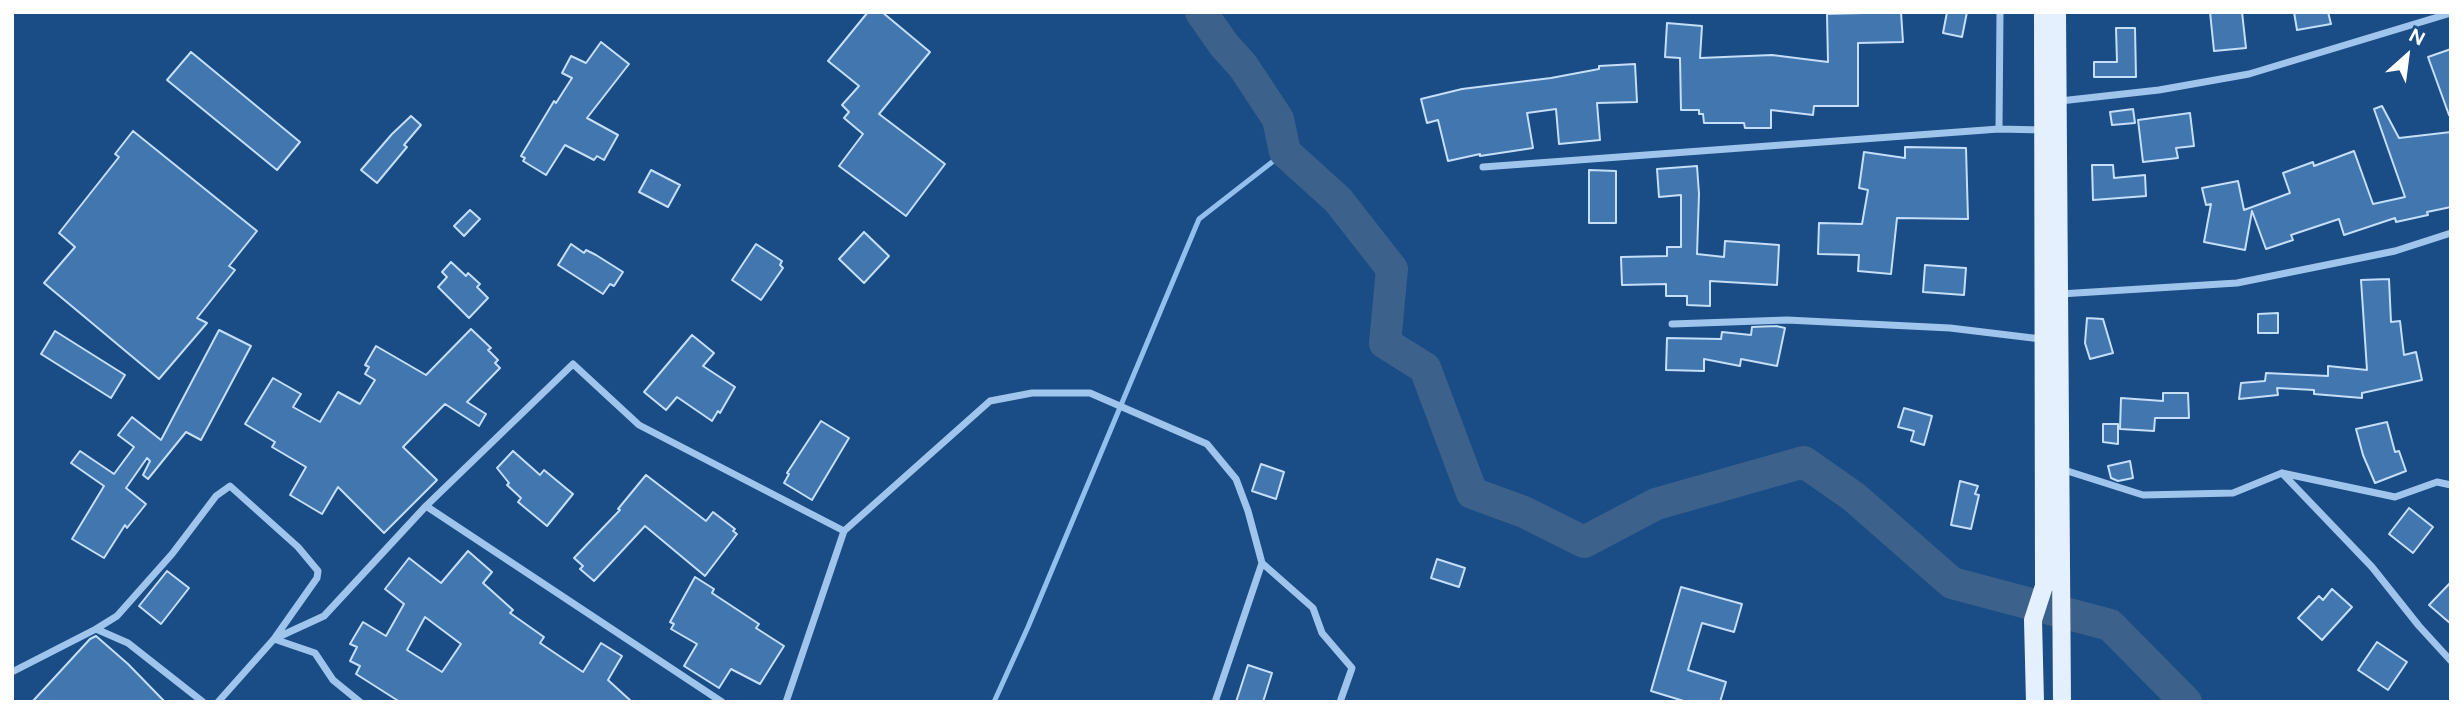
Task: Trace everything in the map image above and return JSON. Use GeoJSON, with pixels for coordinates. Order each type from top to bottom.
{"type":"FeatureCollection","features":[{"type":"Feature","properties":{"kind":"main road"},"geometry":{"type":"LineString","coordinates":[[2035,702],[2033,620],[2044,586],[2043,12]]}},
{"type":"Feature","properties":{"kind":"main road"},"geometry":{"type":"LineString","coordinates":[[2057,12],[2062,702]]}},
{"type":"Feature","properties":{"kind":"street"},"geometry":{"type":"LineString","coordinates":[[1998,129],[2000,12]]}},
{"type":"Feature","properties":{"kind":"street"},"geometry":{"type":"LineString","coordinates":[[2059,102],[2160,90],[2249,74],[2451,13]]}},
{"type":"Feature","properties":{"kind":"street"},"geometry":{"type":"LineString","coordinates":[[1483,167],[1998,129],[2044,130]]}},
{"type":"Feature","properties":{"kind":"street"},"geometry":{"type":"LineString","coordinates":[[2060,294],[2237,283],[2395,250],[2451,233]]}},
{"type":"Feature","properties":{"kind":"street"},"geometry":{"type":"LineString","coordinates":[[1672,324],[1800,321],[1950,328],[2044,340]]}},
{"type":"Feature","properties":{"kind":"street"},"geometry":{"type":"LineString","coordinates":[[274,639],[324,616],[426,506],[573,364],[639,425],[844,531]]}},
{"type":"Feature","properties":{"kind":"street"},"geometry":{"type":"LineString","coordinates":[[786,702],[844,531],[990,401],[1032,393],[1090,393],[1207,444],[1236,480],[1248,511],[1262,563],[1312,608],[1322,634],[1352,668],[1339,702]]}},
{"type":"Feature","properties":{"kind":"street"},"geometry":{"type":"LineString","coordinates":[[2060,469],[2143,495],[2233,493],[2282,473],[2395,496],[2437,481],[2451,485]]}},
{"type":"Feature","properties":{"kind":"street"},"geometry":{"type":"LineString","coordinates":[[2282,473],[2372,567],[2451,661]]}},
{"type":"Feature","properties":{"kind":"street"},"geometry":{"type":"LineString","coordinates":[[12,672],[117,616],[172,554],[216,496],[230,486],[298,547],[318,571],[317,579],[274,639],[218,702]]}},
{"type":"Feature","properties":{"kind":"street"},"geometry":{"type":"LineString","coordinates":[[426,506],[722,702]]}},
{"type":"Feature","properties":{"kind":"street"},"geometry":{"type":"LineString","coordinates":[[1215,702],[1262,563]]}},
{"type":"Feature","properties":{"kind":"street"},"geometry":{"type":"LineString","coordinates":[[96,629],[128,643],[203,702]]}},
{"type":"Feature","properties":{"kind":"street"},"geometry":{"type":"LineString","coordinates":[[274,639],[315,653],[333,680],[360,702]]}},
{"type":"Feature","properties":{"kind":"building"},"geometry":{"type":"Polygon","coordinates":[[[868,12],[882,12],[930,52],[879,114],[945,164],[906,216],[839,166],[863,134],[844,118],[849,112],[842,105],[859,86],[828,61],[868,12]]]}},
{"type":"Feature","properties":{"kind":"building"},"geometry":{"type":"Polygon","coordinates":[[[1901,12],[1903,42],[1858,43],[1858,106],[1814,106],[1813,115],[1771,110],[1771,128],[1745,128],[1744,123],[1704,123],[1703,114],[1699,114],[1699,110],[1681,110],[1680,58],[1665,57],[1667,23],[1702,26],[1700,58],[1772,55],[1828,62],[1827,14],[1901,12]]]}},
{"type":"Feature","properties":{"kind":"building"},"geometry":{"type":"Polygon","coordinates":[[[1947,12],[1967,12],[1962,37],[1943,33],[1947,12]]]}},
{"type":"Feature","properties":{"kind":"building"},"geometry":{"type":"Polygon","coordinates":[[[2210,12],[2242,12],[2246,48],[2214,51],[2210,12]]]}},
{"type":"Feature","properties":{"kind":"building"},"geometry":{"type":"Polygon","coordinates":[[[2294,12],[2328,12],[2331,24],[2297,30],[2294,12]]]}},
{"type":"Feature","properties":{"kind":"building"},"geometry":{"type":"Polygon","coordinates":[[[2116,28],[2135,28],[2136,77],[2094,77],[2094,62],[2117,62],[2116,28]]]}},
{"type":"Feature","properties":{"kind":"building"},"geometry":{"type":"Polygon","coordinates":[[[601,42],[629,64],[587,118],[618,135],[604,160],[597,156],[594,160],[565,145],[546,175],[523,161],[525,158],[521,156],[554,101],[556,103],[572,78],[562,73],[571,56],[586,63],[601,42]]]}},
{"type":"Feature","properties":{"kind":"building"},"geometry":{"type":"Polygon","coordinates":[[[2451,49],[2451,114],[2449,115],[2428,57],[2451,49]]]}},
{"type":"Feature","properties":{"kind":"building"},"geometry":{"type":"Polygon","coordinates":[[[191,52],[300,142],[277,170],[167,80],[191,52]]]}},
{"type":"Feature","properties":{"kind":"building"},"geometry":{"type":"Polygon","coordinates":[[[1635,64],[1637,102],[1597,103],[1600,140],[1559,144],[1556,109],[1527,113],[1533,148],[1448,161],[1438,120],[1427,123],[1421,99],[1462,89],[1551,78],[1599,69],[1599,66],[1635,64]]]}},
{"type":"Feature","properties":{"kind":"building"},"geometry":{"type":"Polygon","coordinates":[[[2382,106],[2399,138],[2451,132],[2451,207],[2396,222],[2395,218],[2344,235],[2339,219],[2291,235],[2293,240],[2266,249],[2252,211],[2245,250],[2204,242],[2211,204],[2206,205],[2202,188],[2238,181],[2244,210],[2290,193],[2283,173],[2313,162],[2314,166],[2354,151],[2373,204],[2405,197],[2374,109],[2382,106]]]}},
{"type":"Feature","properties":{"kind":"building"},"geometry":{"type":"Polygon","coordinates":[[[2133,109],[2135,123],[2112,125],[2110,112],[2133,109]]]}},
{"type":"Feature","properties":{"kind":"building"},"geometry":{"type":"Polygon","coordinates":[[[2190,113],[2194,146],[2176,148],[2178,158],[2143,162],[2138,120],[2190,113]]]}},
{"type":"Feature","properties":{"kind":"building"},"geometry":{"type":"Polygon","coordinates":[[[411,116],[421,125],[404,145],[407,147],[377,183],[361,170],[411,116]]]}},
{"type":"Feature","properties":{"kind":"building"},"geometry":{"type":"Polygon","coordinates":[[[133,131],[257,231],[229,266],[235,270],[197,318],[207,323],[159,379],[44,283],[75,247],[59,233],[119,157],[115,154],[133,131]]]}},
{"type":"Feature","properties":{"kind":"building"},"geometry":{"type":"Polygon","coordinates":[[[1905,147],[1966,148],[1968,219],[1897,218],[1891,274],[1858,271],[1859,255],[1818,254],[1819,223],[1862,224],[1868,190],[1859,188],[1864,152],[1905,158],[1905,147]]]}},
{"type":"Feature","properties":{"kind":"building"},"geometry":{"type":"Polygon","coordinates":[[[2092,165],[2113,165],[2114,178],[2145,175],[2146,196],[2093,200],[2092,165]]]}},
{"type":"Feature","properties":{"kind":"building"},"geometry":{"type":"Polygon","coordinates":[[[1697,166],[1697,254],[1724,257],[1725,241],[1779,245],[1777,285],[1710,281],[1710,306],[1687,305],[1687,296],[1666,296],[1666,284],[1622,285],[1621,257],[1667,256],[1667,247],[1681,247],[1681,195],[1659,197],[1657,169],[1697,166]]]}},
{"type":"Feature","properties":{"kind":"building"},"geometry":{"type":"Polygon","coordinates":[[[651,170],[680,185],[668,207],[639,192],[651,170]]]}},
{"type":"Feature","properties":{"kind":"building"},"geometry":{"type":"Polygon","coordinates":[[[1589,170],[1616,171],[1616,223],[1589,223],[1589,170]]]}},
{"type":"Feature","properties":{"kind":"building"},"geometry":{"type":"Polygon","coordinates":[[[470,210],[480,219],[464,236],[454,226],[470,210]]]}},
{"type":"Feature","properties":{"kind":"building"},"geometry":{"type":"Polygon","coordinates":[[[864,232],[889,256],[864,283],[839,259],[864,232]]]}},
{"type":"Feature","properties":{"kind":"building"},"geometry":{"type":"Polygon","coordinates":[[[571,244],[584,253],[586,250],[596,255],[623,272],[614,286],[610,284],[603,294],[558,265],[571,244]]]}},
{"type":"Feature","properties":{"kind":"building"},"geometry":{"type":"Polygon","coordinates":[[[756,244],[782,261],[780,265],[783,268],[761,300],[732,280],[756,244]]]}},
{"type":"Feature","properties":{"kind":"building"},"geometry":{"type":"Polygon","coordinates":[[[451,262],[480,284],[477,287],[488,298],[469,318],[438,287],[447,277],[442,272],[451,262]]]}},
{"type":"Feature","properties":{"kind":"building"},"geometry":{"type":"Polygon","coordinates":[[[1925,265],[1966,268],[1964,295],[1923,292],[1925,265]]]}},
{"type":"Feature","properties":{"kind":"building"},"geometry":{"type":"Polygon","coordinates":[[[2389,279],[2391,322],[2400,321],[2404,355],[2416,352],[2422,380],[2362,393],[2362,398],[2314,394],[2314,390],[2277,388],[2278,395],[2239,399],[2241,383],[2265,381],[2266,373],[2328,376],[2328,366],[2367,370],[2361,280],[2389,279]]]}},
{"type":"Feature","properties":{"kind":"building"},"geometry":{"type":"Polygon","coordinates":[[[2278,313],[2278,333],[2258,333],[2258,314],[2278,313]]]}},
{"type":"Feature","properties":{"kind":"building"},"geometry":{"type":"Polygon","coordinates":[[[2087,318],[2103,319],[2113,353],[2090,359],[2085,343],[2087,318]]]}},
{"type":"Feature","properties":{"kind":"building"},"geometry":{"type":"Polygon","coordinates":[[[1752,327],[1785,328],[1777,366],[1741,359],[1740,366],[1704,359],[1704,371],[1666,370],[1667,338],[1721,339],[1722,332],[1751,335],[1752,327]]]}},
{"type":"Feature","properties":{"kind":"building"},"geometry":{"type":"Polygon","coordinates":[[[471,329],[491,348],[488,350],[498,360],[495,363],[500,368],[467,402],[486,414],[479,426],[445,404],[403,447],[437,480],[384,533],[338,487],[322,514],[290,495],[306,467],[272,447],[275,442],[245,424],[273,378],[301,394],[293,407],[320,422],[338,392],[360,404],[375,380],[365,374],[369,367],[365,365],[376,346],[426,375],[471,329]]]}},
{"type":"Feature","properties":{"kind":"building"},"geometry":{"type":"Polygon","coordinates":[[[219,330],[251,346],[201,440],[186,432],[148,479],[143,475],[150,461],[147,458],[126,488],[146,504],[127,528],[125,525],[104,558],[72,539],[104,486],[71,463],[80,451],[114,474],[134,447],[118,435],[132,417],[161,440],[219,330]]]}},
{"type":"Feature","properties":{"kind":"building"},"geometry":{"type":"Polygon","coordinates":[[[55,331],[125,375],[111,398],[41,354],[55,331]]]}},
{"type":"Feature","properties":{"kind":"building"},"geometry":{"type":"Polygon","coordinates":[[[692,335],[714,353],[703,366],[735,387],[720,413],[718,411],[712,421],[677,397],[666,410],[644,392],[692,335]]]}},
{"type":"Feature","properties":{"kind":"building"},"geometry":{"type":"Polygon","coordinates":[[[2163,393],[2188,393],[2189,418],[2155,418],[2154,431],[2120,429],[2121,398],[2163,401],[2163,393]]]}},
{"type":"Feature","properties":{"kind":"building"},"geometry":{"type":"Polygon","coordinates":[[[1904,408],[1932,416],[1924,445],[1911,441],[1914,431],[1898,427],[1904,408]]]}},
{"type":"Feature","properties":{"kind":"building"},"geometry":{"type":"Polygon","coordinates":[[[821,421],[849,438],[812,500],[784,483],[789,474],[787,473],[821,421]]]}},
{"type":"Feature","properties":{"kind":"building"},"geometry":{"type":"Polygon","coordinates":[[[2387,422],[2395,452],[2399,451],[2406,471],[2375,483],[2356,429],[2387,422]]]}},
{"type":"Feature","properties":{"kind":"building"},"geometry":{"type":"Polygon","coordinates":[[[2103,424],[2118,424],[2118,444],[2103,442],[2103,424]]]}},
{"type":"Feature","properties":{"kind":"building"},"geometry":{"type":"Polygon","coordinates":[[[513,451],[540,475],[544,470],[573,494],[547,526],[518,502],[521,498],[507,485],[509,483],[497,468],[513,451]]]}},
{"type":"Feature","properties":{"kind":"building"},"geometry":{"type":"Polygon","coordinates":[[[2130,461],[2133,478],[2118,481],[2111,478],[2108,466],[2130,461]]]}},
{"type":"Feature","properties":{"kind":"building"},"geometry":{"type":"Polygon","coordinates":[[[1261,464],[1284,472],[1276,499],[1252,491],[1261,464]]]}},
{"type":"Feature","properties":{"kind":"building"},"geometry":{"type":"Polygon","coordinates":[[[646,475],[706,521],[713,512],[735,529],[733,531],[737,534],[705,576],[645,526],[594,581],[580,569],[583,566],[574,558],[620,510],[618,509],[646,475]]]}},
{"type":"Feature","properties":{"kind":"building"},"geometry":{"type":"Polygon","coordinates":[[[1960,481],[1978,486],[1975,494],[1979,495],[1971,529],[1951,525],[1960,481]]]}},
{"type":"Feature","properties":{"kind":"building"},"geometry":{"type":"Polygon","coordinates":[[[2409,508],[2433,527],[2413,553],[2389,534],[2409,508]]]}},
{"type":"Feature","properties":{"kind":"building"},"geometry":{"type":"Polygon","coordinates":[[[468,551],[492,572],[483,583],[513,610],[510,613],[544,637],[540,643],[583,672],[601,643],[622,656],[608,680],[632,702],[400,702],[356,674],[360,666],[350,661],[357,647],[350,644],[363,622],[386,636],[404,604],[385,589],[409,558],[441,583],[468,551]],[[425,617],[407,650],[442,672],[461,644],[425,617]]]}},
{"type":"Feature","properties":{"kind":"building"},"geometry":{"type":"Polygon","coordinates":[[[1437,559],[1465,568],[1459,587],[1431,578],[1437,559]]]}},
{"type":"Feature","properties":{"kind":"building"},"geometry":{"type":"Polygon","coordinates":[[[167,571],[189,588],[161,624],[139,606],[167,571]]]}},
{"type":"Feature","properties":{"kind":"building"},"geometry":{"type":"Polygon","coordinates":[[[695,577],[714,589],[712,593],[759,624],[756,628],[784,646],[760,684],[731,669],[719,688],[684,666],[697,644],[671,629],[674,624],[670,622],[695,577]]]}},
{"type":"Feature","properties":{"kind":"building"},"geometry":{"type":"Polygon","coordinates":[[[2451,582],[2451,624],[2429,605],[2451,582]]]}},
{"type":"Feature","properties":{"kind":"building"},"geometry":{"type":"Polygon","coordinates":[[[1681,587],[1742,604],[1734,632],[1702,623],[1688,670],[1726,682],[1720,702],[1687,702],[1651,691],[1681,587]]]}},
{"type":"Feature","properties":{"kind":"building"},"geometry":{"type":"Polygon","coordinates":[[[2332,589],[2352,607],[2322,640],[2298,618],[2319,596],[2323,600],[2332,589]]]}},
{"type":"Feature","properties":{"kind":"building"},"geometry":{"type":"Polygon","coordinates":[[[96,636],[165,702],[32,702],[90,639],[96,636]]]}},
{"type":"Feature","properties":{"kind":"building"},"geometry":{"type":"Polygon","coordinates":[[[2377,642],[2407,662],[2388,690],[2358,670],[2377,642]]]}},
{"type":"Feature","properties":{"kind":"building"},"geometry":{"type":"Polygon","coordinates":[[[1248,665],[1272,673],[1263,702],[1236,702],[1248,665]]]}},
{"type":"Feature","properties":{"kind":"waterway"},"geometry":{"type":"LineString","coordinates":[[1201,12],[1224,45],[1243,66],[1278,119],[1285,152],[1338,200],[1392,269],[1385,343],[1425,368],[1472,493],[1524,512],[1584,542],[1656,504],[1804,462],[1854,497],[1952,583],[2110,625],[2186,702]]}},
{"type":"Feature","properties":{"kind":"waterway"},"geometry":{"type":"LineString","coordinates":[[994,702],[1199,219],[1285,152]]}}]}
